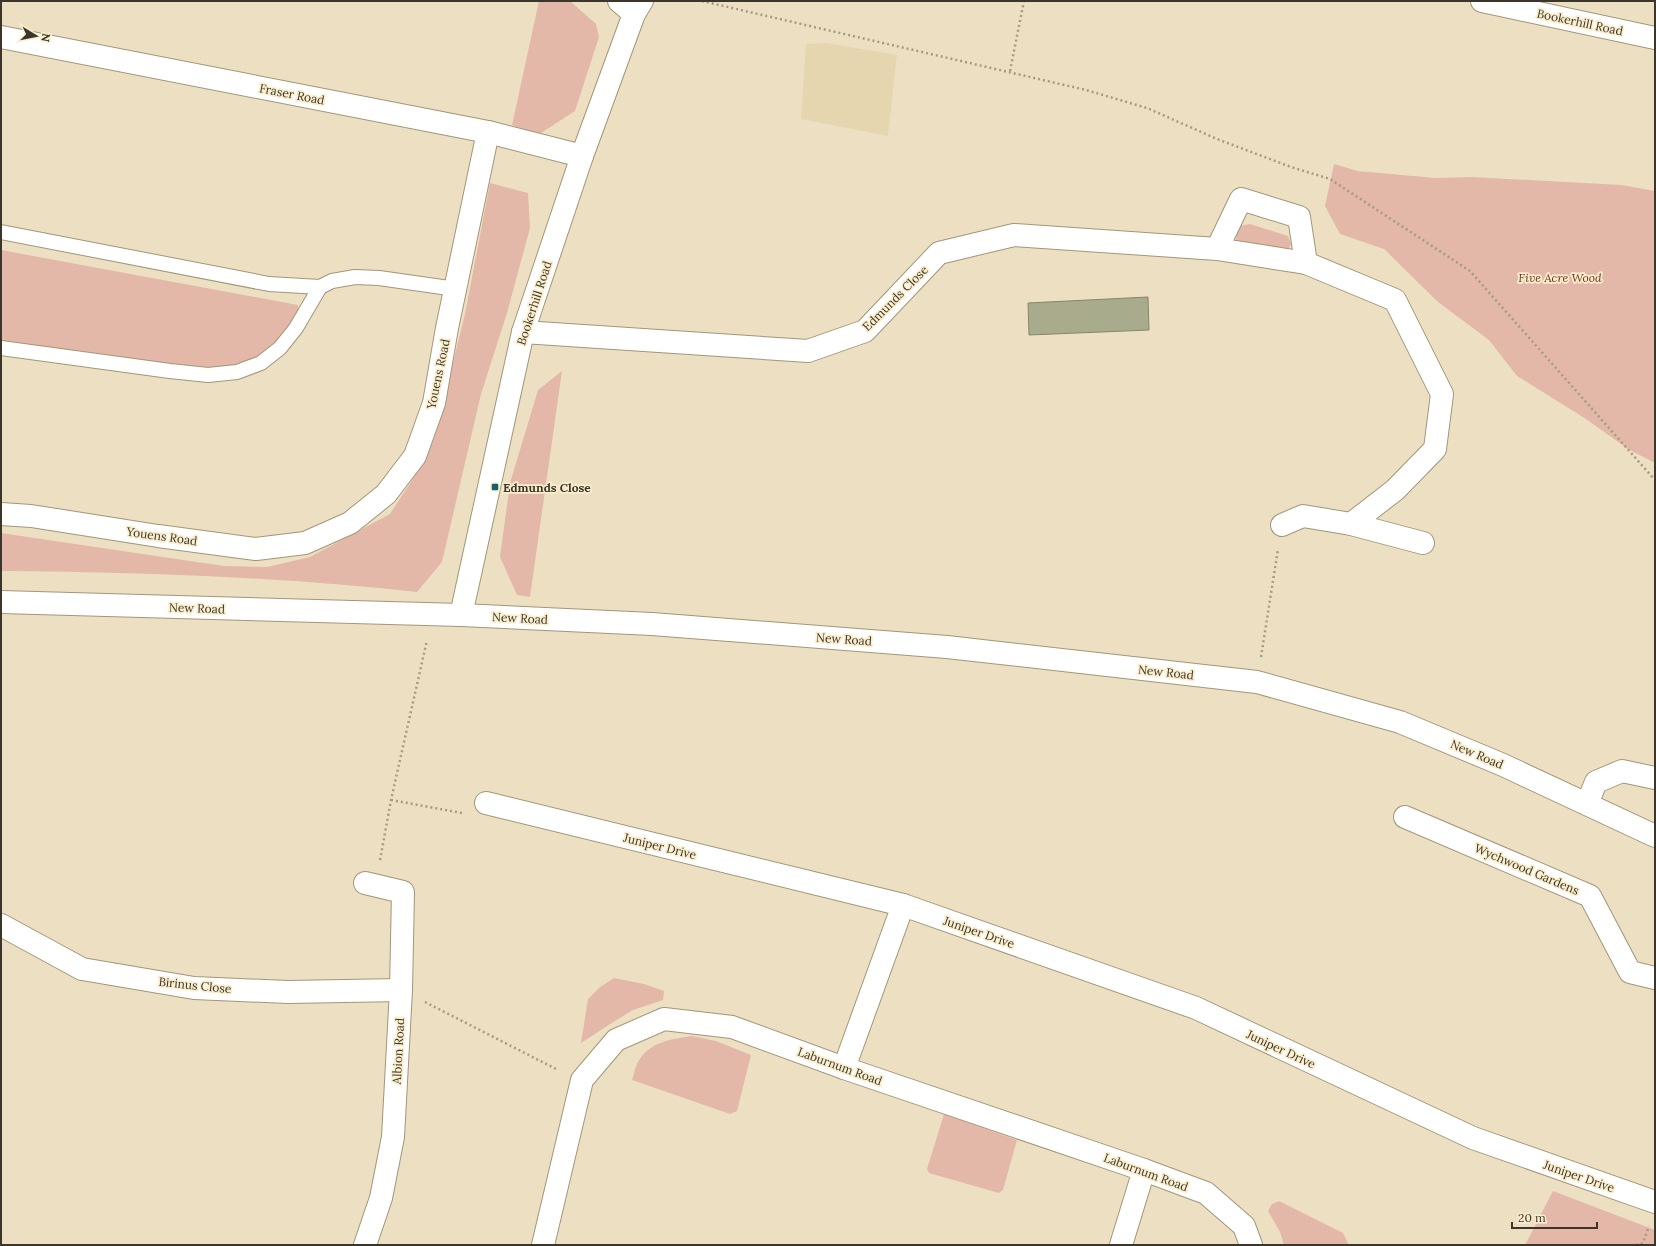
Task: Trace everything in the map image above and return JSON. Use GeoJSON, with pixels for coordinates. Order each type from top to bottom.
{"type":"FeatureCollection","features":[{"type":"Feature","properties":{"kind":"main road","name":"Bookerhill Road"},"geometry":{"type":"LineString","coordinates":[[1482,1],[1655,38]]}},
{"type":"Feature","properties":{"kind":"main road","name":"Bookerhill Road"},"geometry":{"type":"LineString","coordinates":[[461,615],[523,332],[632,5]]}},
{"type":"Feature","properties":{"kind":"main road","name":"Fraser Road"},"geometry":{"type":"LineString","coordinates":[[1,37],[488,132],[582,156]]}},
{"type":"Feature","properties":{"kind":"main road","name":"Youens Road"},"geometry":{"type":"LineString","coordinates":[[1,514],[30,516],[158,536],[256,549],[305,543],[350,523],[386,494],[415,456],[434,403],[488,132]]}},
{"type":"Feature","properties":{"kind":"main road"},"geometry":{"type":"LineString","coordinates":[[1217,249],[1241,199],[1299,216],[1306,263]]}},
{"type":"Feature","properties":{"kind":"main road","name":"Edmunds Close"},"geometry":{"type":"LineString","coordinates":[[523,332],[808,351],[865,331],[939,253],[1014,235],[1217,249],[1306,263],[1395,300],[1442,394],[1435,449],[1395,490],[1351,524]]}},
{"type":"Feature","properties":{"kind":"main road"},"geometry":{"type":"LineString","coordinates":[[1282,525],[1302,516],[1351,524],[1423,543]]}},
{"type":"Feature","properties":{"kind":"main road","name":"New Road"},"geometry":{"type":"LineString","coordinates":[[1,602],[461,615],[652,624],[947,647],[1256,682],[1400,722],[1503,765],[1655,836]]}},
{"type":"Feature","properties":{"kind":"main road"},"geometry":{"type":"LineString","coordinates":[[1587,804],[1596,782],[1622,771],[1655,778]]}},
{"type":"Feature","properties":{"kind":"main road","name":"Juniper Drive"},"geometry":{"type":"LineString","coordinates":[[486,803],[903,905],[1196,1008],[1473,1138],[1655,1202]]}},
{"type":"Feature","properties":{"kind":"main road","name":"Wychwood Gardens"},"geometry":{"type":"LineString","coordinates":[[1405,817],[1590,896],[1630,972],[1655,978]]}},
{"type":"Feature","properties":{"kind":"main road","name":"Albion Road"},"geometry":{"type":"LineString","coordinates":[[365,883],[403,892],[401,990],[393,1137],[381,1198],[365,1245]]}},
{"type":"Feature","properties":{"kind":"main road"},"geometry":{"type":"LineString","coordinates":[[844,1068],[903,905]]}},
{"type":"Feature","properties":{"kind":"main road","name":"Birinus Close"},"geometry":{"type":"LineString","coordinates":[[1,925],[82,969],[187,986],[288,992],[401,990]]}},
{"type":"Feature","properties":{"kind":"main road","name":"Laburnum Road"},"geometry":{"type":"LineString","coordinates":[[543,1245],[582,1080],[616,1040],[664,1019],[732,1027],[844,1068],[1144,1170],[1206,1193],[1244,1226],[1251,1245]]}},
{"type":"Feature","properties":{"kind":"main road"},"geometry":{"type":"LineString","coordinates":[[1121,1245],[1144,1170]]}},
{"type":"Feature","properties":{"kind":"lane"},"geometry":{"type":"LineString","coordinates":[[1,232],[269,284],[320,287],[332,281],[356,277],[379,278],[456,289]]}},
{"type":"Feature","properties":{"kind":"lane"},"geometry":{"type":"LineString","coordinates":[[1,348],[208,375],[237,372],[261,363],[280,348],[296,328],[320,287]]}},
{"type":"Feature","properties":{"kind":"path"},"geometry":{"type":"LineString","coordinates":[[702,1],[1010,71],[1086,90],[1147,108],[1218,139],[1291,167],[1330,179],[1470,271],[1655,480]]}},
{"type":"Feature","properties":{"kind":"path"},"geometry":{"type":"LineString","coordinates":[[1010,71],[1024,1]]}},
{"type":"Feature","properties":{"kind":"path"},"geometry":{"type":"LineString","coordinates":[[1256,682],[1282,525]]}},
{"type":"Feature","properties":{"kind":"path"},"geometry":{"type":"LineString","coordinates":[[380,862],[391,800],[433,615]]}},
{"type":"Feature","properties":{"kind":"path"},"geometry":{"type":"LineString","coordinates":[[391,800],[463,813],[486,803]]}},
{"type":"Feature","properties":{"kind":"path"},"geometry":{"type":"LineString","coordinates":[[401,990],[570,1076],[582,1080]]}},
{"type":"Feature","properties":{"kind":"path"},"geometry":{"type":"LineString","coordinates":[[1636,1245],[1643,1242],[1650,1225]]}},
{"type":"Feature","properties":{"kind":"shaded area"},"geometry":{"type":"Polygon","coordinates":[[[826,43],[897,55],[888,136],[801,119],[806,44],[826,43]]]}},
{"type":"Feature","properties":{"kind":"green space"},"geometry":{"type":"Polygon","coordinates":[[[539,1],[570,1],[596,24],[599,37],[575,111],[538,135],[512,125],[539,1]]]}},
{"type":"Feature","properties":{"kind":"green space","name":"Five Acre Wood"},"geometry":{"type":"Polygon","coordinates":[[[1334,164],[1358,171],[1435,178],[1472,177],[1622,185],[1655,191],[1655,463],[1628,449],[1586,419],[1517,376],[1489,340],[1438,302],[1384,249],[1340,234],[1325,206],[1334,164]]]}},
{"type":"Feature","properties":{"kind":"green space"},"geometry":{"type":"Polygon","coordinates":[[[490,183],[528,193],[530,228],[507,313],[481,394],[442,562],[417,592],[209,576],[1,571],[1,533],[224,566],[267,567],[310,557],[390,514],[416,474],[436,431],[465,314],[490,183]]]}},
{"type":"Feature","properties":{"kind":"green space"},"geometry":{"type":"Polygon","coordinates":[[[1250,224],[1288,236],[1291,244],[1287,253],[1237,245],[1236,236],[1239,226],[1250,224]]]}},
{"type":"Feature","properties":{"kind":"green space"},"geometry":{"type":"Polygon","coordinates":[[[1,250],[298,305],[299,320],[286,346],[238,376],[1,355],[1,250]]]}},
{"type":"Feature","properties":{"kind":"green space"},"geometry":{"type":"Polygon","coordinates":[[[562,371],[530,597],[517,595],[500,557],[510,483],[538,390],[562,371]]]}},
{"type":"Feature","properties":{"kind":"green space"},"geometry":{"type":"Polygon","coordinates":[[[614,978],[644,984],[664,991],[663,1000],[633,1010],[581,1043],[588,999],[600,987],[614,978]]]}},
{"type":"Feature","properties":{"kind":"green space"},"geometry":{"type":"Polygon","coordinates":[[[692,1036],[716,1041],[751,1055],[737,1111],[730,1114],[632,1080],[638,1062],[648,1050],[669,1040],[692,1036]]]}},
{"type":"Feature","properties":{"kind":"green space"},"geometry":{"type":"Polygon","coordinates":[[[944,1114],[1017,1140],[1003,1190],[999,1193],[929,1173],[927,1169],[944,1114]]]}},
{"type":"Feature","properties":{"kind":"green space"},"geometry":{"type":"Polygon","coordinates":[[[1553,1191],[1655,1230],[1655,1245],[1525,1245],[1553,1191]]]}},
{"type":"Feature","properties":{"kind":"green space"},"geometry":{"type":"Polygon","coordinates":[[[1279,1201],[1343,1233],[1349,1245],[1284,1245],[1280,1232],[1268,1211],[1272,1204],[1279,1201]]]}},
{"type":"Feature","properties":{"kind":"building"},"geometry":{"type":"Polygon","coordinates":[[[1148,297],[1149,330],[1029,335],[1028,303],[1148,297]]]}},
{"type":"Feature","properties":{"kind":"place","name":"Edmunds Close"},"geometry":{"type":"Point","coordinates":[495,487]}}]}
